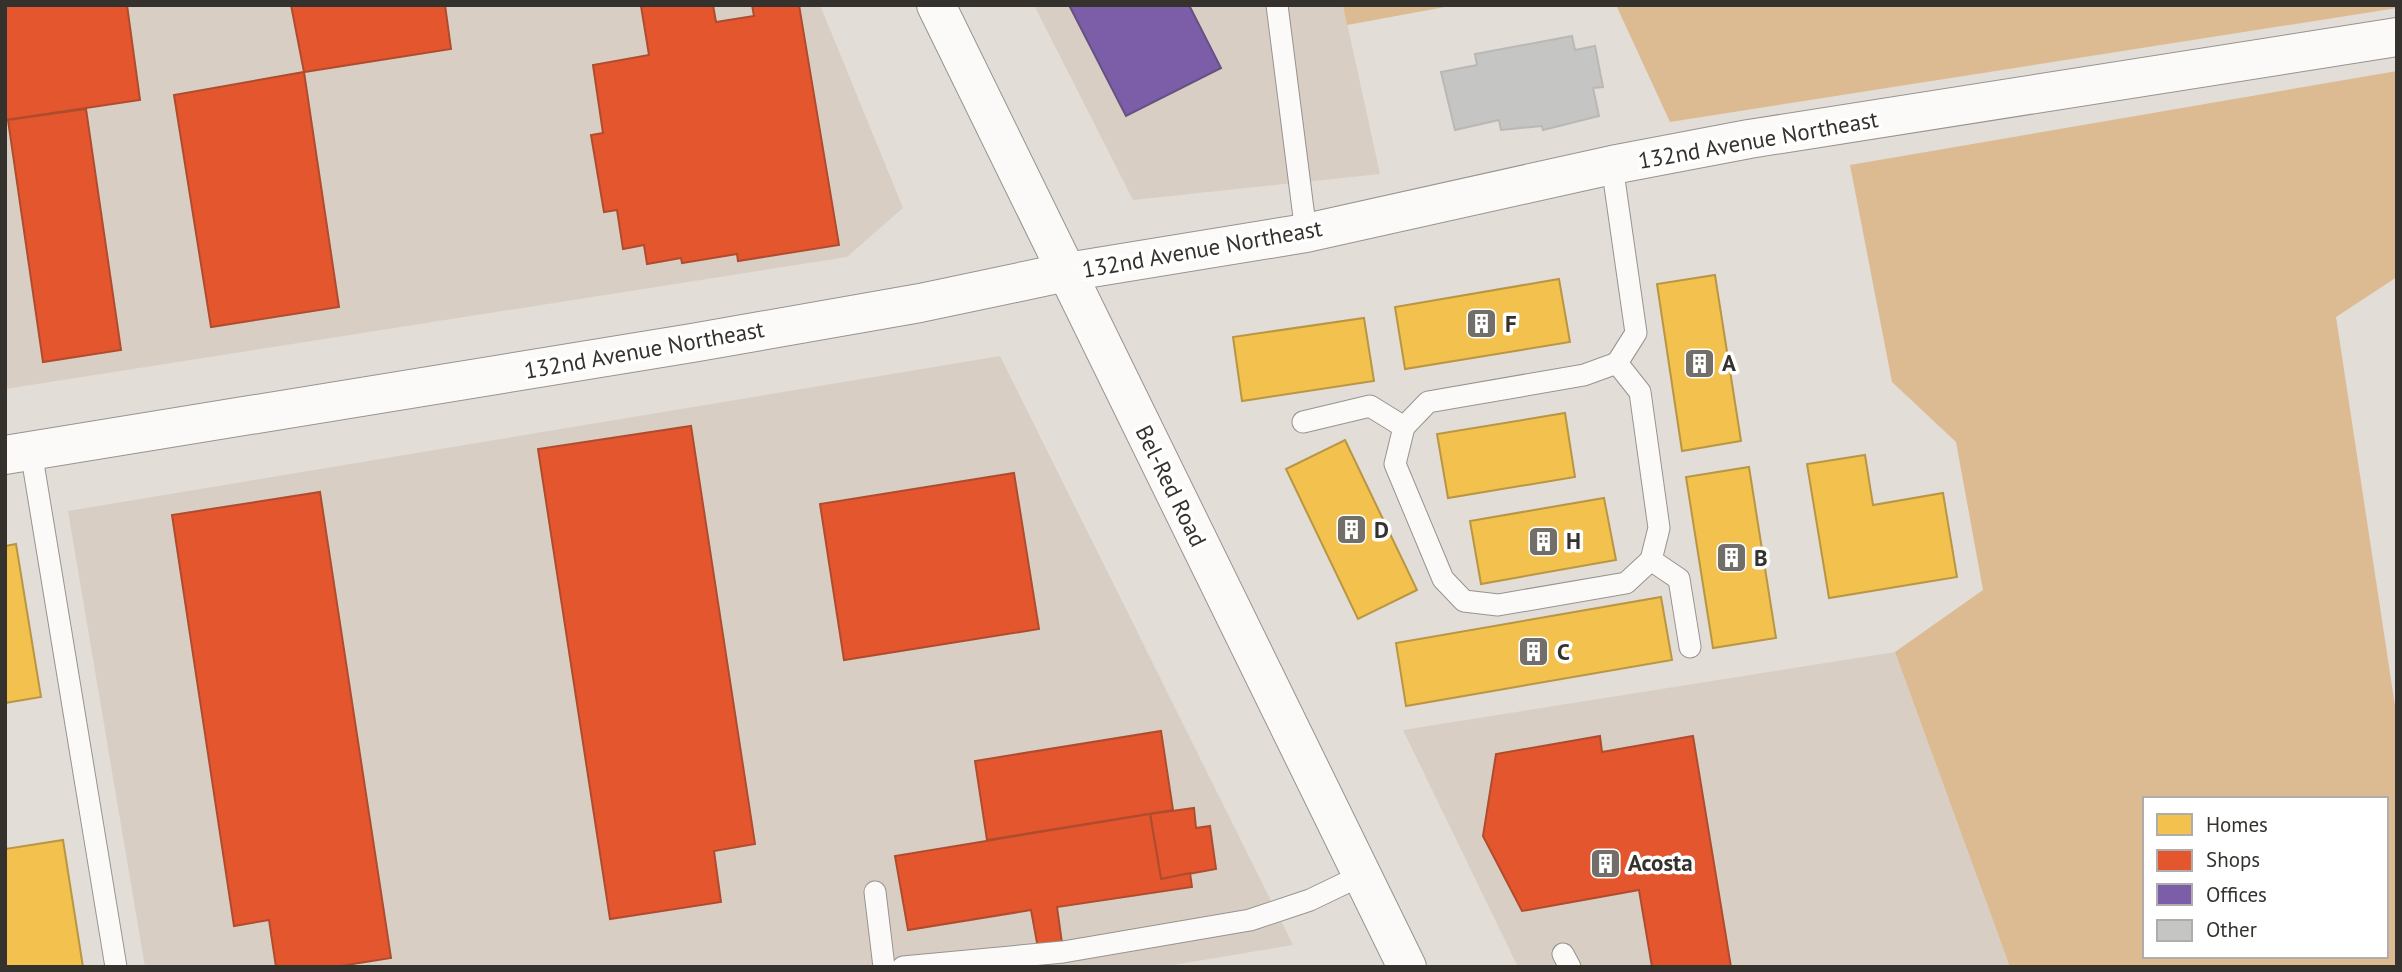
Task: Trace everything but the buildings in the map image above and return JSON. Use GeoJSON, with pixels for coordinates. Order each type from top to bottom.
{"type":"FeatureCollection","features":[{"type":"Feature","properties":{"kind":"street","name":"Bel-Red Road"},"geometry":{"type":"LineString","coordinates":[[936,5],[1407,967]]}},
{"type":"Feature","properties":{"kind":"street","name":"132nd Avenue Northeast"},"geometry":{"type":"LineString","coordinates":[[12,453],[692,343],[919,303],[1067,272],[1306,233],[1612,165],[1749,139],[2397,37]]}},
{"type":"Feature","properties":{"kind":"lane"},"geometry":{"type":"LineString","coordinates":[[1277,5],[1306,233]]}},
{"type":"Feature","properties":{"kind":"lane"},"geometry":{"type":"LineString","coordinates":[[1612,165],[1636,332],[1617,363],[1584,375],[1428,402],[1404,428],[1395,464],[1443,579],[1464,601],[1498,605],[1626,583],[1651,560],[1659,528],[1640,392],[1617,363]]}},
{"type":"Feature","properties":{"kind":"lane"},"geometry":{"type":"LineString","coordinates":[[1303,422],[1370,407],[1404,428]]}},
{"type":"Feature","properties":{"kind":"lane"},"geometry":{"type":"LineString","coordinates":[[12,453],[116,967]]}},
{"type":"Feature","properties":{"kind":"lane"},"geometry":{"type":"LineString","coordinates":[[1651,560],[1679,579],[1690,647]]}},
{"type":"Feature","properties":{"kind":"lane"},"geometry":{"type":"LineString","coordinates":[[903,967],[1063,952],[1250,920],[1310,900],[1362,874]]}},
{"type":"Feature","properties":{"kind":"lane"},"geometry":{"type":"LineString","coordinates":[[875,892],[884,967]]}},
{"type":"Feature","properties":{"kind":"shaded area"},"geometry":{"type":"Polygon","coordinates":[[[5,5],[820,5],[903,208],[847,257],[5,389],[5,5]]]}},
{"type":"Feature","properties":{"kind":"shaded area"},"geometry":{"type":"Polygon","coordinates":[[[1034,5],[1343,5],[1380,174],[1133,200],[1034,5]]]}},
{"type":"Feature","properties":{"kind":"shaded area"},"geometry":{"type":"Polygon","coordinates":[[[1343,5],[1456,5],[1347,25],[1343,5]]]}},
{"type":"Feature","properties":{"kind":"shaded area"},"geometry":{"type":"Polygon","coordinates":[[[1616,5],[2397,5],[2397,8],[1670,122],[1616,5]]]}},
{"type":"Feature","properties":{"kind":"shaded area"},"geometry":{"type":"Polygon","coordinates":[[[2397,71],[2397,277],[2336,317],[2397,719],[2397,967],[2010,967],[1895,652],[1983,590],[1956,442],[1892,382],[1850,165],[2397,71]]]}},
{"type":"Feature","properties":{"kind":"shaded area"},"geometry":{"type":"Polygon","coordinates":[[[1000,356],[1293,945],[1161,967],[145,967],[68,511],[1000,356]]]}},
{"type":"Feature","properties":{"kind":"shaded area"},"geometry":{"type":"Polygon","coordinates":[[[1895,652],[2010,967],[1518,967],[1403,730],[1895,652]]]}},
{"type":"Feature","properties":{"kind":"place","name":"F"},"geometry":{"type":"Point","coordinates":[1482,324]}},
{"type":"Feature","properties":{"kind":"place","name":"A"},"geometry":{"type":"Point","coordinates":[1699,363]}},
{"type":"Feature","properties":{"kind":"place","name":"D"},"geometry":{"type":"Point","coordinates":[1351,530]}},
{"type":"Feature","properties":{"kind":"place","name":"H"},"geometry":{"type":"Point","coordinates":[1543,541]}},
{"type":"Feature","properties":{"kind":"place","name":"B"},"geometry":{"type":"Point","coordinates":[1731,558]}},
{"type":"Feature","properties":{"kind":"place","name":"C"},"geometry":{"type":"Point","coordinates":[1534,652]}},
{"type":"Feature","properties":{"kind":"place","name":"Acosta"},"geometry":{"type":"Point","coordinates":[1605,863]}}]}
